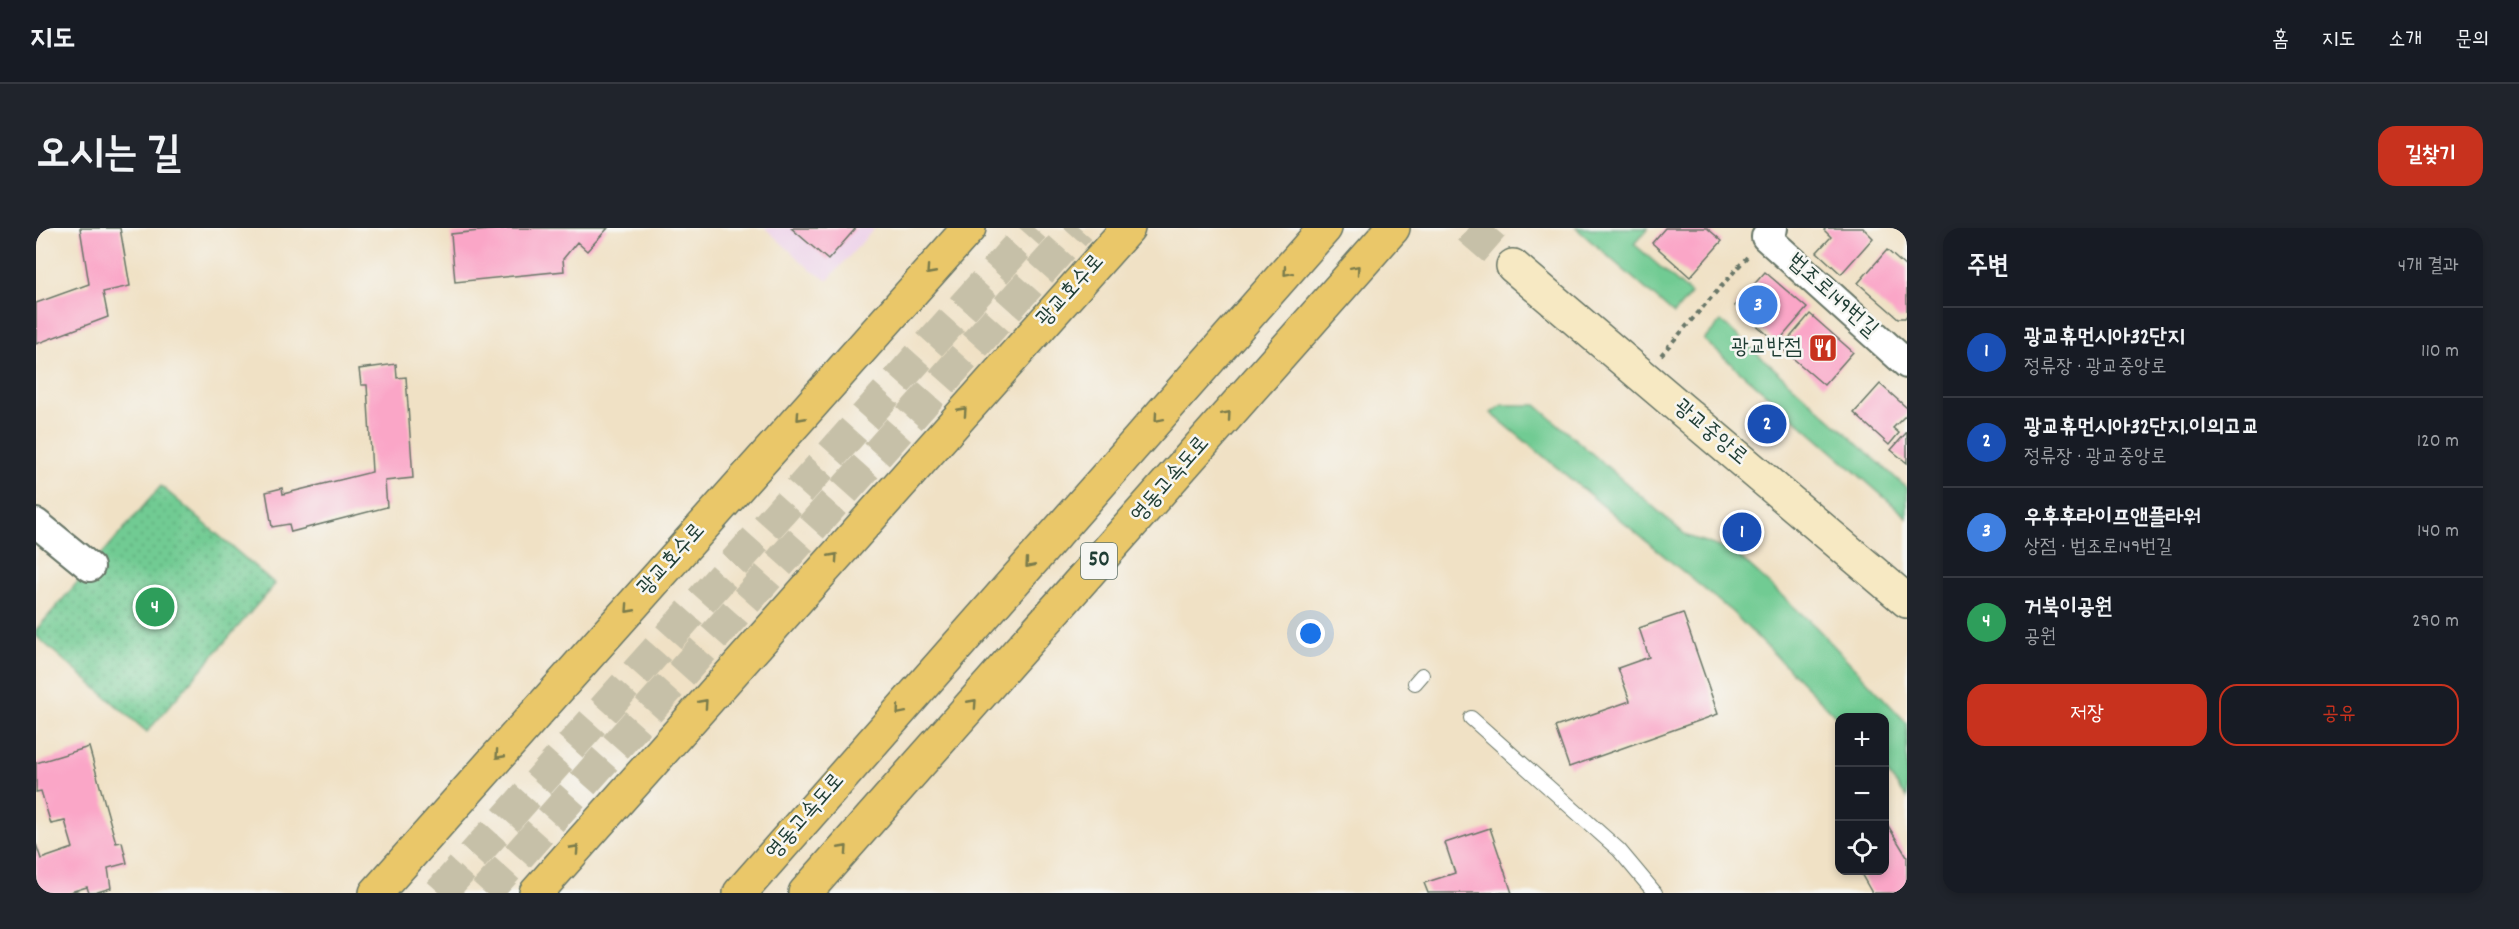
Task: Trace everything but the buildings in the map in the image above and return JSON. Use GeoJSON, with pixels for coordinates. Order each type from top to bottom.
{"type":"FeatureCollection","features":[{"type":"Feature","properties":{"kind":"highway","name":"광교호수로"},"geometry":{"type":"LineString","coordinates":[[376,893],[969,228]]}},
{"type":"Feature","properties":{"kind":"highway"},"geometry":{"type":"LineString","coordinates":[[1099,258],[1110,228]]}},
{"type":"Feature","properties":{"kind":"highway","name":"광교호수로"},"geometry":{"type":"LineString","coordinates":[[536,893],[1128,228]]}},
{"type":"Feature","properties":{"kind":"highway","name":"영동고속도로"},"geometry":{"type":"LineString","coordinates":[[740,893],[1325,228]]}},
{"type":"Feature","properties":{"kind":"highway","name":"영동고속도로"},"geometry":{"type":"LineString","coordinates":[[805,893],[1393,228]]}},
{"type":"Feature","properties":{"kind":"main road","name":"광교중앙로"},"geometry":{"type":"LineString","coordinates":[[1513,266],[1905,596]]}},
{"type":"Feature","properties":{"kind":"street","name":"법조로149번길"},"geometry":{"type":"LineString","coordinates":[[1770,232],[1907,364]]}},
{"type":"Feature","properties":{"kind":"street"},"geometry":{"type":"LineString","coordinates":[[36,523],[90,567]]}},
{"type":"Feature","properties":{"kind":"lane"},"geometry":{"type":"LineString","coordinates":[[1471,718],[1619,850],[1655,893]]}},
{"type":"Feature","properties":{"kind":"path"},"geometry":{"type":"LineString","coordinates":[[1643,376],[1770,232]]}},
{"type":"Feature","properties":{"kind":"shaded area"},"geometry":{"type":"Polygon","coordinates":[[[765,228],[875,228],[828,280],[812,271],[765,228]]]}},
{"type":"Feature","properties":{"kind":"green space"},"geometry":{"type":"Polygon","coordinates":[[[1576,228],[1648,228],[1634,244],[1691,294],[1674,314],[1576,228]]]}},
{"type":"Feature","properties":{"kind":"green space"},"geometry":{"type":"Polygon","coordinates":[[[1721,321],[1907,488],[1907,517],[1704,340],[1721,321]]]}},
{"type":"Feature","properties":{"kind":"green space"},"geometry":{"type":"Polygon","coordinates":[[[1502,405],[1536,405],[1687,536],[1734,552],[1816,627],[1907,723],[1907,798],[1889,775],[1889,713],[1835,713],[1835,715],[1732,612],[1491,413],[1502,405]]]}},
{"type":"Feature","properties":{"kind":"green space"},"geometry":{"type":"Polygon","coordinates":[[[161,486],[275,584],[147,732],[36,636],[36,630],[161,486]]]}},
{"type":"Feature","properties":{"kind":"tunnel"},"geometry":{"type":"LineString","coordinates":[[440,893],[1034,228]]}},
{"type":"Feature","properties":{"kind":"tunnel"},"geometry":{"type":"LineString","coordinates":[[485,893],[1079,228]]}},
{"type":"Feature","properties":{"kind":"tunnel"},"geometry":{"type":"LineString","coordinates":[[1469,228],[1513,266]]}},
{"type":"Feature","properties":{"kind":"place","name":"우후후라이프앤플라워"},"geometry":{"type":"Point","coordinates":[1758,305]}},
{"type":"Feature","properties":{"kind":"place","name":"광교반점"},"geometry":{"type":"Point","coordinates":[1823,348]}},
{"type":"Feature","properties":{"kind":"place","name":"광교휴먼시아32단지.이의고교"},"geometry":{"type":"Point","coordinates":[1767,424]}},
{"type":"Feature","properties":{"kind":"place","name":"광교휴먼시아32단지"},"geometry":{"type":"Point","coordinates":[1742,532]}},
{"type":"Feature","properties":{"kind":"place","name":"거북이공원"},"geometry":{"type":"Point","coordinates":[155,607]}}]}
